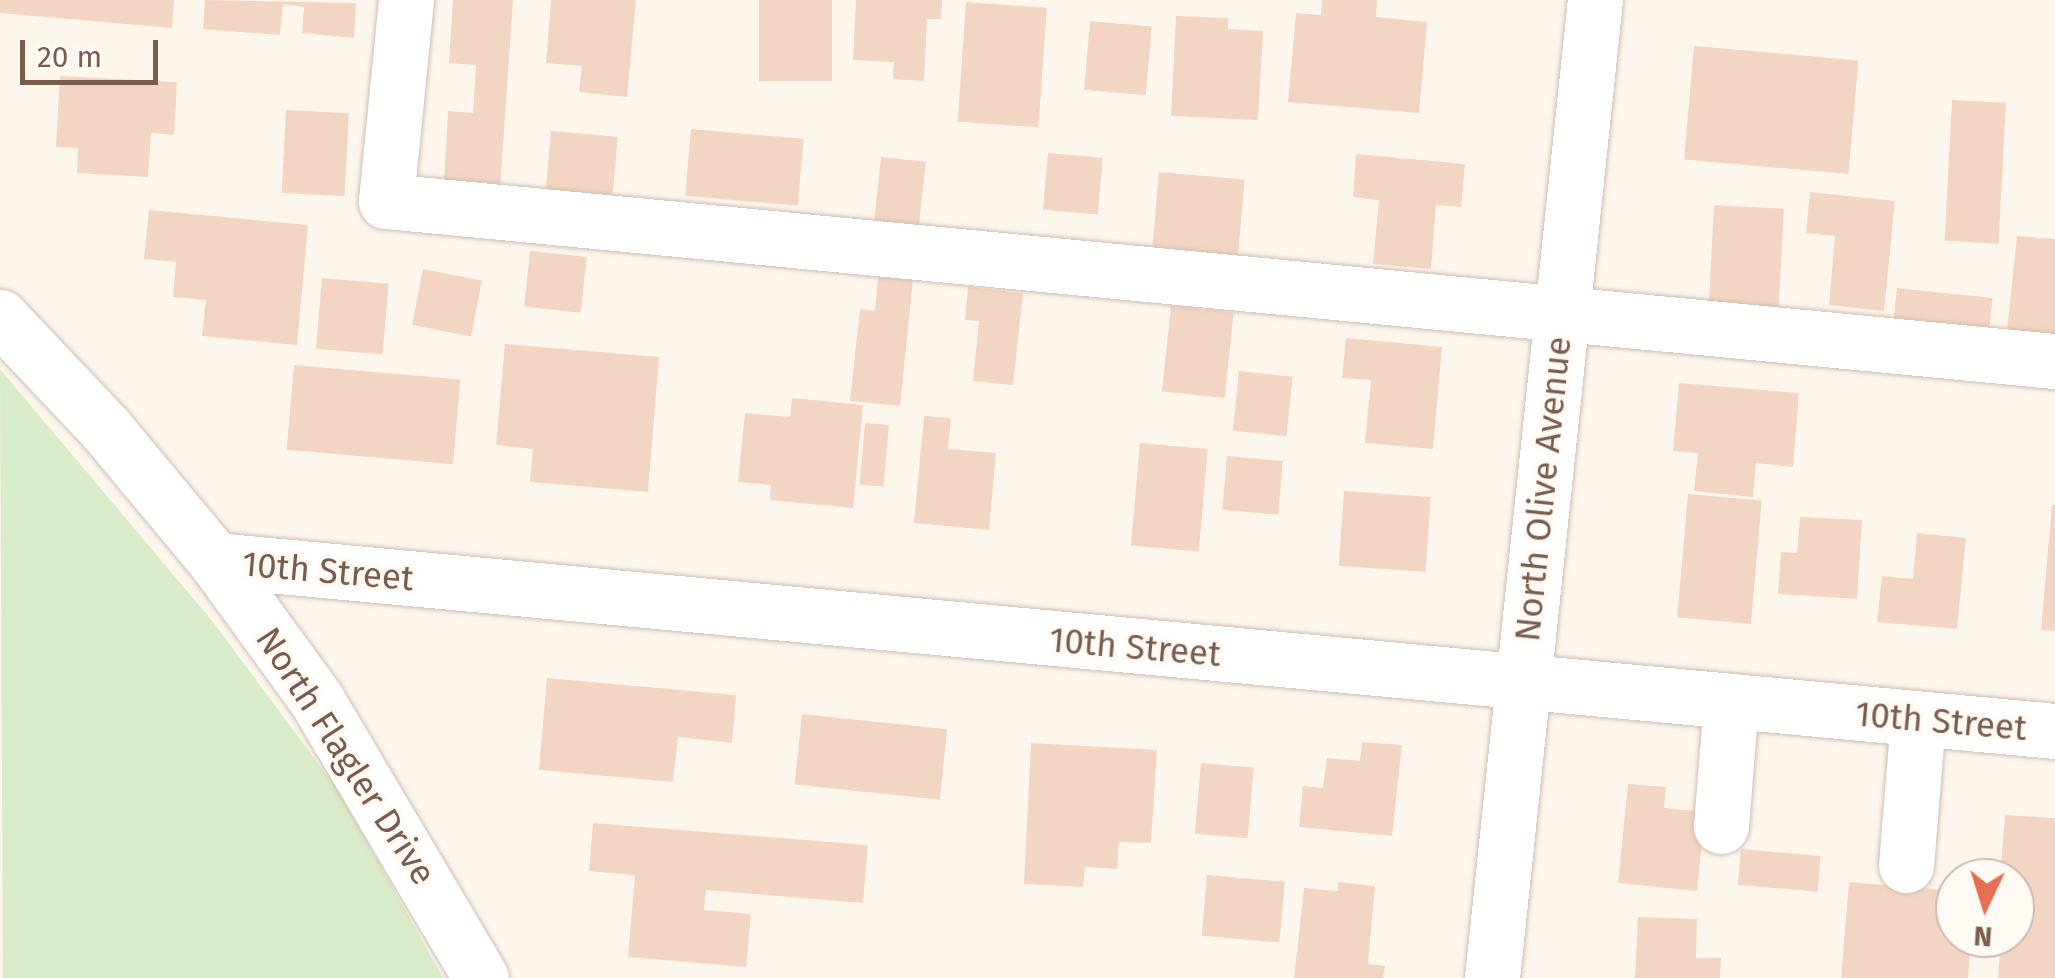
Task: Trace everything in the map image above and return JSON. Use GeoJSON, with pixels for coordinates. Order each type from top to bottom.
{"type":"FeatureCollection","features":[{"type":"Feature","properties":{"kind":"street"},"geometry":{"type":"LineString","coordinates":[[406,0],[386,201],[2055,361]]}},
{"type":"Feature","properties":{"kind":"street","name":"North Olive Avenue"},"geometry":{"type":"LineString","coordinates":[[1492,978],[1595,0]]}},
{"type":"Feature","properties":{"kind":"street","name":"North Flagler Drive"},"geometry":{"type":"LineString","coordinates":[[0,317],[105,428],[215,560],[316,699],[481,978]]}},
{"type":"Feature","properties":{"kind":"street","name":"10th Street"},"geometry":{"type":"LineString","coordinates":[[215,560],[2055,732]]}},
{"type":"Feature","properties":{"kind":"street"},"geometry":{"type":"LineString","coordinates":[[1721,826],[1731,702]]}},
{"type":"Feature","properties":{"kind":"street"},"geometry":{"type":"LineString","coordinates":[[1906,865],[1918,719]]}},
{"type":"Feature","properties":{"kind":"green space"},"geometry":{"type":"Polygon","coordinates":[[[0,369],[213,622],[340,793],[443,978],[3,978],[0,369]]]}},
{"type":"Feature","properties":{"kind":"building"},"geometry":{"type":"Polygon","coordinates":[[[0,0],[174,0],[172,28],[0,13],[0,0]]]}},
{"type":"Feature","properties":{"kind":"building"},"geometry":{"type":"Polygon","coordinates":[[[205,0],[356,3],[354,38],[302,33],[304,7],[283,4],[280,35],[203,29],[205,0]]]}},
{"type":"Feature","properties":{"kind":"building"},"geometry":{"type":"Polygon","coordinates":[[[453,0],[513,0],[500,189],[444,185],[448,111],[473,113],[476,65],[449,63],[453,0]]]}},
{"type":"Feature","properties":{"kind":"building"},"geometry":{"type":"Polygon","coordinates":[[[551,0],[636,0],[627,97],[579,92],[582,66],[546,63],[551,0]]]}},
{"type":"Feature","properties":{"kind":"building"},"geometry":{"type":"Polygon","coordinates":[[[759,0],[832,0],[832,81],[759,81],[759,0]]]}},
{"type":"Feature","properties":{"kind":"building"},"geometry":{"type":"Polygon","coordinates":[[[856,0],[942,0],[941,19],[927,19],[924,81],[893,79],[894,62],[853,60],[856,0]]]}},
{"type":"Feature","properties":{"kind":"building"},"geometry":{"type":"Polygon","coordinates":[[[1322,0],[1377,0],[1376,17],[1427,22],[1419,113],[1288,102],[1296,13],[1321,15],[1322,0]]]}},
{"type":"Feature","properties":{"kind":"building"},"geometry":{"type":"Polygon","coordinates":[[[966,2],[1047,8],[1038,127],[958,122],[966,2]]]}},
{"type":"Feature","properties":{"kind":"building"},"geometry":{"type":"Polygon","coordinates":[[[1176,16],[1228,18],[1228,29],[1263,31],[1258,120],[1171,116],[1176,16]]]}},
{"type":"Feature","properties":{"kind":"building"},"geometry":{"type":"Polygon","coordinates":[[[1090,21],[1152,26],[1146,95],[1084,90],[1090,21]]]}},
{"type":"Feature","properties":{"kind":"building"},"geometry":{"type":"Polygon","coordinates":[[[1694,46],[1858,60],[1848,174],[1684,160],[1694,46]]]}},
{"type":"Feature","properties":{"kind":"building"},"geometry":{"type":"Polygon","coordinates":[[[60,76],[177,82],[174,135],[151,133],[148,177],[77,173],[78,148],[56,147],[60,76]]]}},
{"type":"Feature","properties":{"kind":"building"},"geometry":{"type":"Polygon","coordinates":[[[1952,100],[2006,103],[1999,244],[1945,241],[1952,100]]]}},
{"type":"Feature","properties":{"kind":"building"},"geometry":{"type":"Polygon","coordinates":[[[286,110],[349,113],[345,196],[282,193],[286,110]]]}},
{"type":"Feature","properties":{"kind":"building"},"geometry":{"type":"Polygon","coordinates":[[[691,129],[804,139],[798,206],[685,196],[691,129]]]}},
{"type":"Feature","properties":{"kind":"building"},"geometry":{"type":"Polygon","coordinates":[[[551,131],[618,137],[612,205],[545,199],[551,131]]]}},
{"type":"Feature","properties":{"kind":"building"},"geometry":{"type":"Polygon","coordinates":[[[1048,153],[1103,158],[1098,215],[1043,210],[1048,153]]]}},
{"type":"Feature","properties":{"kind":"building"},"geometry":{"type":"Polygon","coordinates":[[[1356,154],[1465,164],[1461,207],[1436,205],[1431,269],[1373,264],[1379,200],[1353,197],[1356,154]]]}},
{"type":"Feature","properties":{"kind":"building"},"geometry":{"type":"Polygon","coordinates":[[[881,157],[926,162],[918,233],[873,229],[881,157]]]}},
{"type":"Feature","properties":{"kind":"building"},"geometry":{"type":"Polygon","coordinates":[[[1159,172],[1245,179],[1238,255],[1152,248],[1159,172]]]}},
{"type":"Feature","properties":{"kind":"building"},"geometry":{"type":"Polygon","coordinates":[[[1810,192],[1895,201],[1884,311],[1829,305],[1835,236],[1806,233],[1810,192]]]}},
{"type":"Feature","properties":{"kind":"building"},"geometry":{"type":"Polygon","coordinates":[[[1714,205],[1784,209],[1779,309],[1709,305],[1714,205]]]}},
{"type":"Feature","properties":{"kind":"building"},"geometry":{"type":"Polygon","coordinates":[[[149,210],[308,225],[297,345],[202,336],[206,300],[173,297],[176,262],[144,259],[149,210]]]}},
{"type":"Feature","properties":{"kind":"building"},"geometry":{"type":"Polygon","coordinates":[[[2017,236],[2055,239],[2055,346],[2006,341],[2017,236]]]}},
{"type":"Feature","properties":{"kind":"building"},"geometry":{"type":"Polygon","coordinates":[[[530,251],[587,257],[581,313],[524,307],[530,251]]]}},
{"type":"Feature","properties":{"kind":"building"},"geometry":{"type":"Polygon","coordinates":[[[423,269],[482,280],[471,336],[412,325],[423,269]]]}},
{"type":"Feature","properties":{"kind":"building"},"geometry":{"type":"Polygon","coordinates":[[[878,277],[913,280],[900,406],[850,401],[860,309],[875,311],[878,277]]]}},
{"type":"Feature","properties":{"kind":"building"},"geometry":{"type":"Polygon","coordinates":[[[322,278],[389,284],[383,355],[316,349],[322,278]]]}},
{"type":"Feature","properties":{"kind":"building"},"geometry":{"type":"Polygon","coordinates":[[[968,287],[1023,293],[1013,385],[973,381],[979,321],[965,320],[968,287]]]}},
{"type":"Feature","properties":{"kind":"building"},"geometry":{"type":"Polygon","coordinates":[[[1897,288],[1992,298],[1988,340],[1893,330],[1897,288]]]}},
{"type":"Feature","properties":{"kind":"building"},"geometry":{"type":"Polygon","coordinates":[[[1171,306],[1234,313],[1225,398],[1162,392],[1171,306]]]}},
{"type":"Feature","properties":{"kind":"building"},"geometry":{"type":"Polygon","coordinates":[[[1346,338],[1442,347],[1433,449],[1365,443],[1371,380],[1342,378],[1346,338]]]}},
{"type":"Feature","properties":{"kind":"building"},"geometry":{"type":"Polygon","coordinates":[[[505,344],[659,357],[648,492],[530,482],[533,449],[496,445],[505,344]]]}},
{"type":"Feature","properties":{"kind":"building"},"geometry":{"type":"Polygon","coordinates":[[[294,365],[460,380],[453,464],[287,450],[294,365]]]}},
{"type":"Feature","properties":{"kind":"building"},"geometry":{"type":"Polygon","coordinates":[[[1239,371],[1293,377],[1286,436],[1233,431],[1239,371]]]}},
{"type":"Feature","properties":{"kind":"building"},"geometry":{"type":"Polygon","coordinates":[[[1679,383],[1799,393],[1793,467],[1756,463],[1753,497],[1694,491],[1698,453],[1673,451],[1679,383]]]}},
{"type":"Feature","properties":{"kind":"building"},"geometry":{"type":"Polygon","coordinates":[[[792,398],[863,405],[853,508],[770,500],[771,485],[738,482],[745,413],[790,417],[792,398]]]}},
{"type":"Feature","properties":{"kind":"building"},"geometry":{"type":"Polygon","coordinates":[[[924,416],[951,418],[948,449],[996,453],[989,530],[914,523],[924,416]]]}},
{"type":"Feature","properties":{"kind":"building"},"geometry":{"type":"Polygon","coordinates":[[[865,423],[889,425],[884,487],[860,485],[865,423]]]}},
{"type":"Feature","properties":{"kind":"building"},"geometry":{"type":"Polygon","coordinates":[[[1140,443],[1208,449],[1199,552],[1131,546],[1140,443]]]}},
{"type":"Feature","properties":{"kind":"building"},"geometry":{"type":"Polygon","coordinates":[[[1227,456],[1283,461],[1278,515],[1222,510],[1227,456]]]}},
{"type":"Feature","properties":{"kind":"building"},"geometry":{"type":"Polygon","coordinates":[[[1344,491],[1431,497],[1426,572],[1339,566],[1344,491]]]}},
{"type":"Feature","properties":{"kind":"building"},"geometry":{"type":"Polygon","coordinates":[[[1688,494],[1762,500],[1751,624],[1677,618],[1688,494]]]}},
{"type":"Feature","properties":{"kind":"building"},"geometry":{"type":"Polygon","coordinates":[[[2055,505],[2055,631],[2041,630],[2055,505]]]}},
{"type":"Feature","properties":{"kind":"building"},"geometry":{"type":"Polygon","coordinates":[[[1800,517],[1862,520],[1857,599],[1778,594],[1781,552],[1797,553],[1800,517]]]}},
{"type":"Feature","properties":{"kind":"building"},"geometry":{"type":"Polygon","coordinates":[[[1917,533],[1966,538],[1957,629],[1877,622],[1882,576],[1913,579],[1917,533]]]}},
{"type":"Feature","properties":{"kind":"building"},"geometry":{"type":"Polygon","coordinates":[[[547,678],[736,695],[732,743],[678,737],[673,782],[539,770],[547,678]]]}},
{"type":"Feature","properties":{"kind":"building"},"geometry":{"type":"Polygon","coordinates":[[[802,714],[947,729],[940,800],[795,785],[802,714]]]}},
{"type":"Feature","properties":{"kind":"building"},"geometry":{"type":"Polygon","coordinates":[[[1362,742],[1402,745],[1392,836],[1299,827],[1303,786],[1323,788],[1327,758],[1360,761],[1362,742]]]}},
{"type":"Feature","properties":{"kind":"building"},"geometry":{"type":"Polygon","coordinates":[[[1031,743],[1157,750],[1151,843],[1119,842],[1117,869],[1085,867],[1083,887],[1024,884],[1031,743]]]}},
{"type":"Feature","properties":{"kind":"building"},"geometry":{"type":"Polygon","coordinates":[[[1201,763],[1254,768],[1248,838],[1195,834],[1201,763]]]}},
{"type":"Feature","properties":{"kind":"building"},"geometry":{"type":"Polygon","coordinates":[[[1628,784],[1666,787],[1664,808],[1705,812],[1697,891],[1618,883],[1628,784]]]}},
{"type":"Feature","properties":{"kind":"building"},"geometry":{"type":"Polygon","coordinates":[[[2005,815],[2055,818],[2055,978],[1998,978],[2000,958],[2035,958],[2035,858],[2002,858],[2005,815]]]}},
{"type":"Feature","properties":{"kind":"building"},"geometry":{"type":"Polygon","coordinates":[[[593,823],[868,845],[863,903],[706,890],[704,910],[751,914],[746,967],[628,957],[635,875],[589,871],[593,823]]]}},
{"type":"Feature","properties":{"kind":"building"},"geometry":{"type":"Polygon","coordinates":[[[1741,849],[1821,856],[1818,892],[1738,885],[1741,849]]]}},
{"type":"Feature","properties":{"kind":"building"},"geometry":{"type":"Polygon","coordinates":[[[1207,875],[1285,882],[1279,943],[1202,936],[1207,875]]]}},
{"type":"Feature","properties":{"kind":"building"},"geometry":{"type":"Polygon","coordinates":[[[1338,882],[1375,886],[1368,964],[1385,966],[1383,978],[1294,978],[1304,888],[1338,891],[1338,882]]]}},
{"type":"Feature","properties":{"kind":"building"},"geometry":{"type":"Polygon","coordinates":[[[1849,882],[1935,889],[1935,958],[1970,958],[1968,978],[1841,978],[1849,882]]]}},
{"type":"Feature","properties":{"kind":"building"},"geometry":{"type":"Polygon","coordinates":[[[1638,917],[1697,919],[1696,958],[1721,958],[1720,978],[1635,978],[1638,917]]]}}]}
